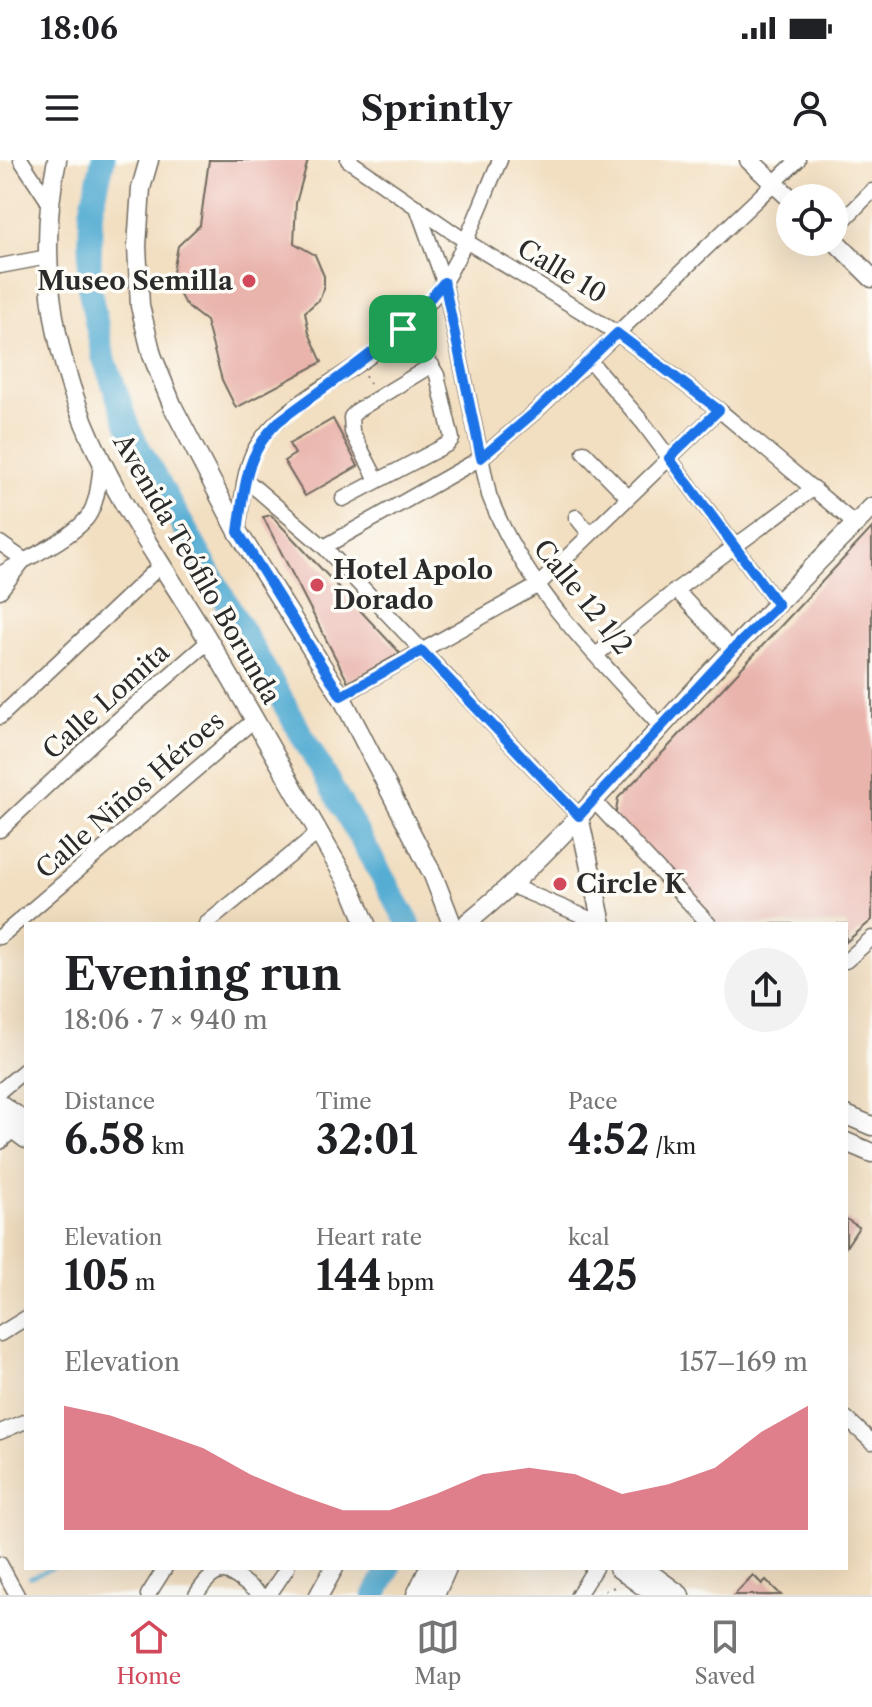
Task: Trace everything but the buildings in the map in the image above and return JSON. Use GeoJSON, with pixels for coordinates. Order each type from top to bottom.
{"type":"FeatureCollection","features":[{"type":"Feature","properties":{"kind":"main road"},"geometry":{"type":"LineString","coordinates":[[149,160],[141,188],[137,246],[140,306],[152,355],[173,407],[238,532],[341,696],[433,875],[451,893],[459,920],[512,886],[732,650],[872,507]]}},
{"type":"Feature","properties":{"kind":"main road"},"geometry":{"type":"LineString","coordinates":[[749,160],[776,186]]}},
{"type":"Feature","properties":{"kind":"main road","name":"Avenida Teófilo Borunda"},"geometry":{"type":"LineString","coordinates":[[56,161],[50,204],[50,302],[66,372],[101,462],[319,832],[352,890],[365,922]]}},
{"type":"Feature","properties":{"kind":"main road"},"geometry":{"type":"LineString","coordinates":[[848,254],[872,278]]}},
{"type":"Feature","properties":{"kind":"main road"},"geometry":{"type":"LineString","coordinates":[[579,816],[602,922]]}},
{"type":"Feature","properties":{"kind":"main road","name":"Avenida Teófilo Borunda"},"geometry":{"type":"LineString","coordinates":[[352,890],[357,922]]}},
{"type":"Feature","properties":{"kind":"main road"},"geometry":{"type":"LineString","coordinates":[[0,1104],[15,1129]]}},
{"type":"Feature","properties":{"kind":"main road"},"geometry":{"type":"LineString","coordinates":[[848,1116],[872,1126]]}},
{"type":"Feature","properties":{"kind":"main road"},"geometry":{"type":"LineString","coordinates":[[319,1595],[333,1570]]}},
{"type":"Feature","properties":{"kind":"main road"},"geometry":{"type":"LineString","coordinates":[[333,1595],[347,1570]]}},
{"type":"Feature","properties":{"kind":"main road"},"geometry":{"type":"LineString","coordinates":[[416,1595],[428,1570]]}},
{"type":"Feature","properties":{"kind":"main road"},"geometry":{"type":"LineString","coordinates":[[435,1595],[446,1570]]}},
{"type":"Feature","properties":{"kind":"main road"},"geometry":{"type":"LineString","coordinates":[[630,1574],[655,1595]]}},
{"type":"Feature","properties":{"kind":"main road"},"geometry":{"type":"LineString","coordinates":[[630,1574],[680,1595]]}},
{"type":"Feature","properties":{"kind":"street"},"geometry":{"type":"LineString","coordinates":[[21,160],[50,204]]}},
{"type":"Feature","properties":{"kind":"street","name":"Calle 10"},"geometry":{"type":"LineString","coordinates":[[348,160],[464,240],[617,333],[719,410],[855,524]]}},
{"type":"Feature","properties":{"kind":"street"},"geometry":{"type":"LineString","coordinates":[[238,532],[246,480],[253,454],[263,437],[278,422],[403,329],[422,310],[444,282],[500,160]]}},
{"type":"Feature","properties":{"kind":"street"},"geometry":{"type":"LineString","coordinates":[[324,547],[481,458],[589,360],[798,160]]}},
{"type":"Feature","properties":{"kind":"street"},"geometry":{"type":"LineString","coordinates":[[848,216],[872,191]]}},
{"type":"Feature","properties":{"kind":"street","name":"Calle 12 1/2"},"geometry":{"type":"LineString","coordinates":[[417,206],[444,282],[489,495],[499,522],[537,586],[661,727]]}},
{"type":"Feature","properties":{"kind":"street"},"geometry":{"type":"LineString","coordinates":[[0,266],[48,257]]}},
{"type":"Feature","properties":{"kind":"street"},"geometry":{"type":"LineString","coordinates":[[343,499],[448,444],[452,439],[441,385],[432,365],[403,329]]}},
{"type":"Feature","properties":{"kind":"street"},"geometry":{"type":"LineString","coordinates":[[589,360],[669,458],[778,605]]}},
{"type":"Feature","properties":{"kind":"street"},"geometry":{"type":"LineString","coordinates":[[377,480],[352,432],[351,417],[432,365]]}},
{"type":"Feature","properties":{"kind":"street"},"geometry":{"type":"LineString","coordinates":[[341,696],[537,586],[719,410]]}},
{"type":"Feature","properties":{"kind":"street"},"geometry":{"type":"LineString","coordinates":[[584,452],[627,496]]}},
{"type":"Feature","properties":{"kind":"street"},"geometry":{"type":"LineString","coordinates":[[0,574],[70,532],[87,517],[98,492],[101,462]]}},
{"type":"Feature","properties":{"kind":"street"},"geometry":{"type":"LineString","coordinates":[[246,480],[324,547],[579,816]]}},
{"type":"Feature","properties":{"kind":"street"},"geometry":{"type":"LineString","coordinates":[[596,655],[676,590],[814,488]]}},
{"type":"Feature","properties":{"kind":"street"},"geometry":{"type":"LineString","coordinates":[[576,517],[589,533]]}},
{"type":"Feature","properties":{"kind":"street"},"geometry":{"type":"LineString","coordinates":[[0,543],[24,560]]}},
{"type":"Feature","properties":{"kind":"street"},"geometry":{"type":"LineString","coordinates":[[0,591],[24,560]]}},
{"type":"Feature","properties":{"kind":"street"},"geometry":{"type":"LineString","coordinates":[[0,717],[161,565]]}},
{"type":"Feature","properties":{"kind":"street"},"geometry":{"type":"LineString","coordinates":[[676,590],[732,650]]}},
{"type":"Feature","properties":{"kind":"street","name":"Calle Lomita"},"geometry":{"type":"LineString","coordinates":[[0,830],[104,732],[209,641]]}},
{"type":"Feature","properties":{"kind":"street","name":"Calle Niños Héroes"},"geometry":{"type":"LineString","coordinates":[[0,937],[254,720]]}},
{"type":"Feature","properties":{"kind":"street"},"geometry":{"type":"LineString","coordinates":[[594,801],[707,922]]}},
{"type":"Feature","properties":{"kind":"street"},"geometry":{"type":"LineString","coordinates":[[208,922],[319,832]]}},
{"type":"Feature","properties":{"kind":"street"},"geometry":{"type":"LineString","coordinates":[[512,886],[597,922]]}},
{"type":"Feature","properties":{"kind":"street"},"geometry":{"type":"LineString","coordinates":[[848,959],[872,938]]}},
{"type":"Feature","properties":{"kind":"street"},"geometry":{"type":"LineString","coordinates":[[0,1091],[24,1071]]}},
{"type":"Feature","properties":{"kind":"street"},"geometry":{"type":"LineString","coordinates":[[0,1334],[24,1319]]}},
{"type":"Feature","properties":{"kind":"street"},"geometry":{"type":"LineString","coordinates":[[848,1420],[872,1442]]}},
{"type":"Feature","properties":{"kind":"street"},"geometry":{"type":"LineString","coordinates":[[0,1432],[24,1422]]}},
{"type":"Feature","properties":{"kind":"street"},"geometry":{"type":"LineString","coordinates":[[0,1564],[10,1589]]}},
{"type":"Feature","properties":{"kind":"street"},"geometry":{"type":"LineString","coordinates":[[148,1595],[164,1570]]}},
{"type":"Feature","properties":{"kind":"street"},"geometry":{"type":"LineString","coordinates":[[269,1595],[286,1570]]}},
{"type":"Feature","properties":{"kind":"street"},"geometry":{"type":"LineString","coordinates":[[578,1595],[594,1570]]}},
{"type":"Feature","properties":{"kind":"street"},"geometry":{"type":"LineString","coordinates":[[196,1595],[209,1575],[220,1571],[261,1595]]}},
{"type":"Feature","properties":{"kind":"path"},"geometry":{"type":"LineString","coordinates":[[598,1595],[630,1574]]}},
{"type":"Feature","properties":{"kind":"waterway"},"geometry":{"type":"LineString","coordinates":[[103,160],[91,211],[89,286],[103,356],[132,436],[408,922]]}},
{"type":"Feature","properties":{"kind":"waterway"},"geometry":{"type":"LineString","coordinates":[[30,1577],[48,1570]]}},
{"type":"Feature","properties":{"kind":"waterway"},"geometry":{"type":"LineString","coordinates":[[375,1595],[388,1570]]}},
{"type":"Feature","properties":{"kind":"place","name":"Museo Semilla"},"geometry":{"type":"Point","coordinates":[249,281]}},
{"type":"Feature","properties":{"kind":"place","name":"Hotel Apolo Dorado"},"geometry":{"type":"Point","coordinates":[317,585]}},
{"type":"Feature","properties":{"kind":"place","name":"Circle K"},"geometry":{"type":"Point","coordinates":[560,884]}},
{"type":"Feature","properties":{"kind":"route"},"geometry":{"type":"LineString","coordinates":[[444,282],[481,458],[536,411],[617,333],[719,410],[669,458],[778,605],[732,650],[579,816],[422,651],[341,696],[238,532],[246,480],[253,454],[263,437],[310,397],[403,329],[444,282]]}}]}
